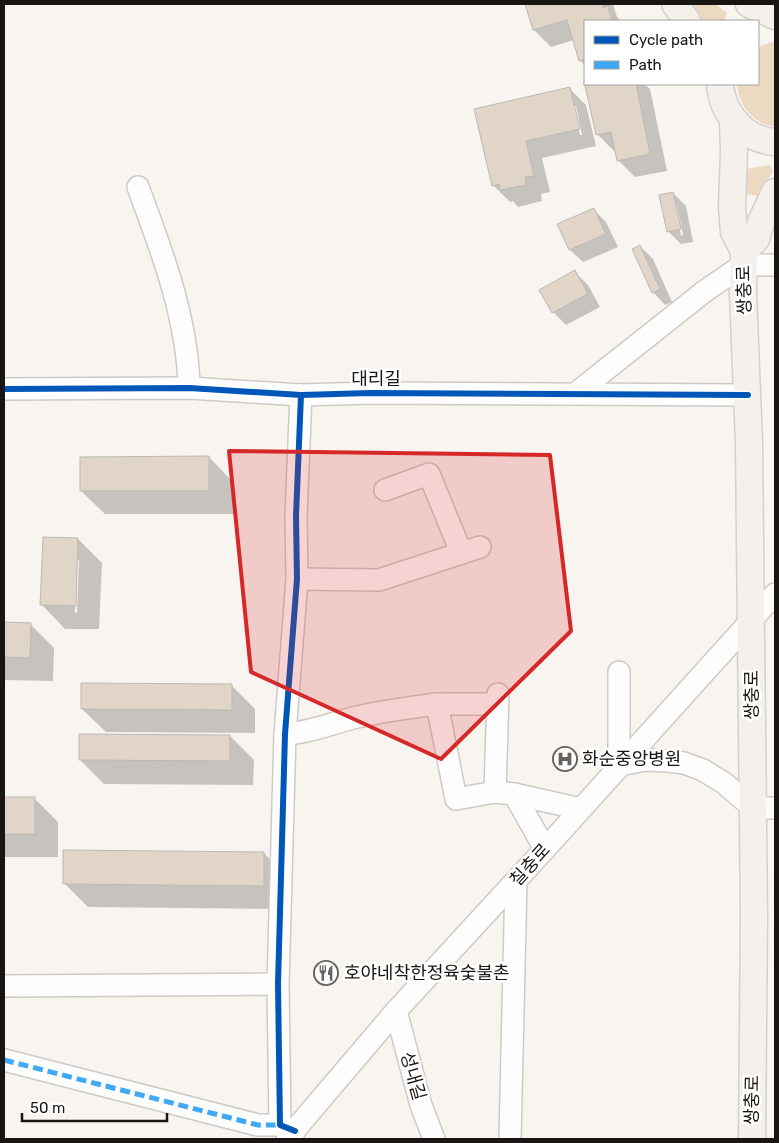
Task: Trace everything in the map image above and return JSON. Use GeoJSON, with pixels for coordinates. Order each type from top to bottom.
{"type":"FeatureCollection","features":[{"type":"Feature","properties":{"kind":"main road"},"geometry":{"type":"LineString","coordinates":[[675,4],[686,20]]}},
{"type":"Feature","properties":{"kind":"main road"},"geometry":{"type":"LineString","coordinates":[[749,4],[775,16]]}},
{"type":"Feature","properties":{"kind":"main road"},"geometry":{"type":"LineString","coordinates":[[759,26],[775,21]]}},
{"type":"Feature","properties":{"kind":"main road"},"geometry":{"type":"LineString","coordinates":[[720,85],[724,104],[736,122],[748,133],[775,142]]}},
{"type":"Feature","properties":{"kind":"main road","name":"쌍충로"},"geometry":{"type":"LineString","coordinates":[[736,122],[732,206],[734,232],[744,258],[752,619],[764,808],[754,917],[752,1139]]}},
{"type":"Feature","properties":{"kind":"main road","name":"쌍충로"},"geometry":{"type":"LineString","coordinates":[[744,258],[756,239],[761,222],[775,192]]}},
{"type":"Feature","properties":{"kind":"street"},"geometry":{"type":"LineString","coordinates":[[138,188],[161,247],[170,277],[189,364],[189,388]]}},
{"type":"Feature","properties":{"kind":"street"},"geometry":{"type":"LineString","coordinates":[[575,394],[744,258],[775,265]]}},
{"type":"Feature","properties":{"kind":"street","name":"대리길"},"geometry":{"type":"LineString","coordinates":[[4,389],[189,388],[301,395],[748,395]]}},
{"type":"Feature","properties":{"kind":"street"},"geometry":{"type":"LineString","coordinates":[[4,1060],[287,1132],[278,984],[285,734],[297,578],[296,516],[301,395]]}},
{"type":"Feature","properties":{"kind":"street"},"geometry":{"type":"LineString","coordinates":[[297,578],[379,580],[470,550],[429,474],[385,490]]}},
{"type":"Feature","properties":{"kind":"street","name":"칠충로"},"geometry":{"type":"LineString","coordinates":[[287,1132],[775,594]]}},
{"type":"Feature","properties":{"kind":"street"},"geometry":{"type":"LineString","coordinates":[[619,672],[620,765],[646,760],[684,763],[704,770],[764,808]]}},
{"type":"Feature","properties":{"kind":"street"},"geometry":{"type":"LineString","coordinates":[[285,734],[303,733],[385,710],[497,699],[504,793],[545,849]]}},
{"type":"Feature","properties":{"kind":"street"},"geometry":{"type":"LineString","coordinates":[[437,704],[456,799],[504,793],[581,809]]}},
{"type":"Feature","properties":{"kind":"street"},"geometry":{"type":"LineString","coordinates":[[510,1139],[516,881]]}},
{"type":"Feature","properties":{"kind":"street"},"geometry":{"type":"LineString","coordinates":[[4,986],[278,984]]}},
{"type":"Feature","properties":{"kind":"street","name":"성내길"},"geometry":{"type":"LineString","coordinates":[[396,1011],[421,1105],[434,1139]]}},
{"type":"Feature","properties":{"kind":"highlighted area"},"geometry":{"type":"Polygon","coordinates":[[[229,451],[550,455],[571,631],[441,759],[251,672],[229,451]]]}},
{"type":"Feature","properties":{"kind":"shaded area"},"geometry":{"type":"Polygon","coordinates":[[[689,4],[715,4],[727,13],[724,20],[701,20],[689,4]]]}},
{"type":"Feature","properties":{"kind":"shaded area"},"geometry":{"type":"Polygon","coordinates":[[[775,41],[775,127],[760,122],[753,117],[744,106],[738,92],[737,85],[759,85],[759,47],[775,41]]]}},
{"type":"Feature","properties":{"kind":"shaded area"},"geometry":{"type":"Polygon","coordinates":[[[770,165],[773,171],[758,196],[745,194],[746,169],[770,165]]]}},
{"type":"Feature","properties":{"kind":"building"},"geometry":{"type":"Polygon","coordinates":[[[525,4],[602,4],[603,8],[608,6],[612,20],[584,20],[584,59],[579,61],[567,20],[533,30],[525,4]]]}},
{"type":"Feature","properties":{"kind":"building"},"geometry":{"type":"Polygon","coordinates":[[[585,85],[636,85],[650,154],[617,161],[611,132],[596,135],[585,85]]]}},
{"type":"Feature","properties":{"kind":"building"},"geometry":{"type":"Polygon","coordinates":[[[570,87],[580,129],[526,141],[534,176],[525,177],[526,185],[500,190],[499,184],[492,186],[474,109],[570,87]]]}},
{"type":"Feature","properties":{"kind":"building"},"geometry":{"type":"Polygon","coordinates":[[[673,192],[681,229],[667,232],[659,195],[673,192]]]}},
{"type":"Feature","properties":{"kind":"building"},"geometry":{"type":"Polygon","coordinates":[[[594,208],[606,234],[569,250],[557,224],[594,208]]]}},
{"type":"Feature","properties":{"kind":"building"},"geometry":{"type":"Polygon","coordinates":[[[640,245],[660,289],[652,293],[632,249],[640,245]]]}},
{"type":"Feature","properties":{"kind":"building"},"geometry":{"type":"Polygon","coordinates":[[[575,270],[588,294],[552,313],[539,290],[575,270]]]}},
{"type":"Feature","properties":{"kind":"building"},"geometry":{"type":"Polygon","coordinates":[[[209,456],[209,491],[80,491],[80,457],[209,456]]]}},
{"type":"Feature","properties":{"kind":"building"},"geometry":{"type":"Polygon","coordinates":[[[43,537],[78,538],[76,606],[40,605],[43,537]]]}},
{"type":"Feature","properties":{"kind":"building"},"geometry":{"type":"Polygon","coordinates":[[[4,622],[31,623],[30,658],[4,657],[4,622]]]}},
{"type":"Feature","properties":{"kind":"building"},"geometry":{"type":"Polygon","coordinates":[[[81,683],[232,684],[232,710],[81,709],[81,683]]]}},
{"type":"Feature","properties":{"kind":"building"},"geometry":{"type":"Polygon","coordinates":[[[79,734],[230,735],[230,761],[79,760],[79,734]]]}},
{"type":"Feature","properties":{"kind":"building"},"geometry":{"type":"Polygon","coordinates":[[[4,797],[35,797],[35,834],[4,834],[4,797]]]}},
{"type":"Feature","properties":{"kind":"building"},"geometry":{"type":"Polygon","coordinates":[[[63,850],[264,852],[264,886],[63,884],[63,850]]]}},
{"type":"Feature","properties":{"kind":"marked path"},"geometry":{"type":"LineString","coordinates":[[4,1060],[258,1125],[280,1125]]}},
{"type":"Feature","properties":{"kind":"cycle path"},"geometry":{"type":"LineString","coordinates":[[4,389],[189,388],[301,395],[370,393],[748,395]]}},
{"type":"Feature","properties":{"kind":"cycle path"},"geometry":{"type":"LineString","coordinates":[[295,1131],[280,1125],[278,984],[285,734],[297,579],[296,516],[301,395]]}},
{"type":"Feature","properties":{"kind":"place","name":"화순중앙병원"},"geometry":{"type":"Point","coordinates":[565,759]}},
{"type":"Feature","properties":{"kind":"place","name":"호야네착한정육숯불촌"},"geometry":{"type":"Point","coordinates":[326,973]}}]}
